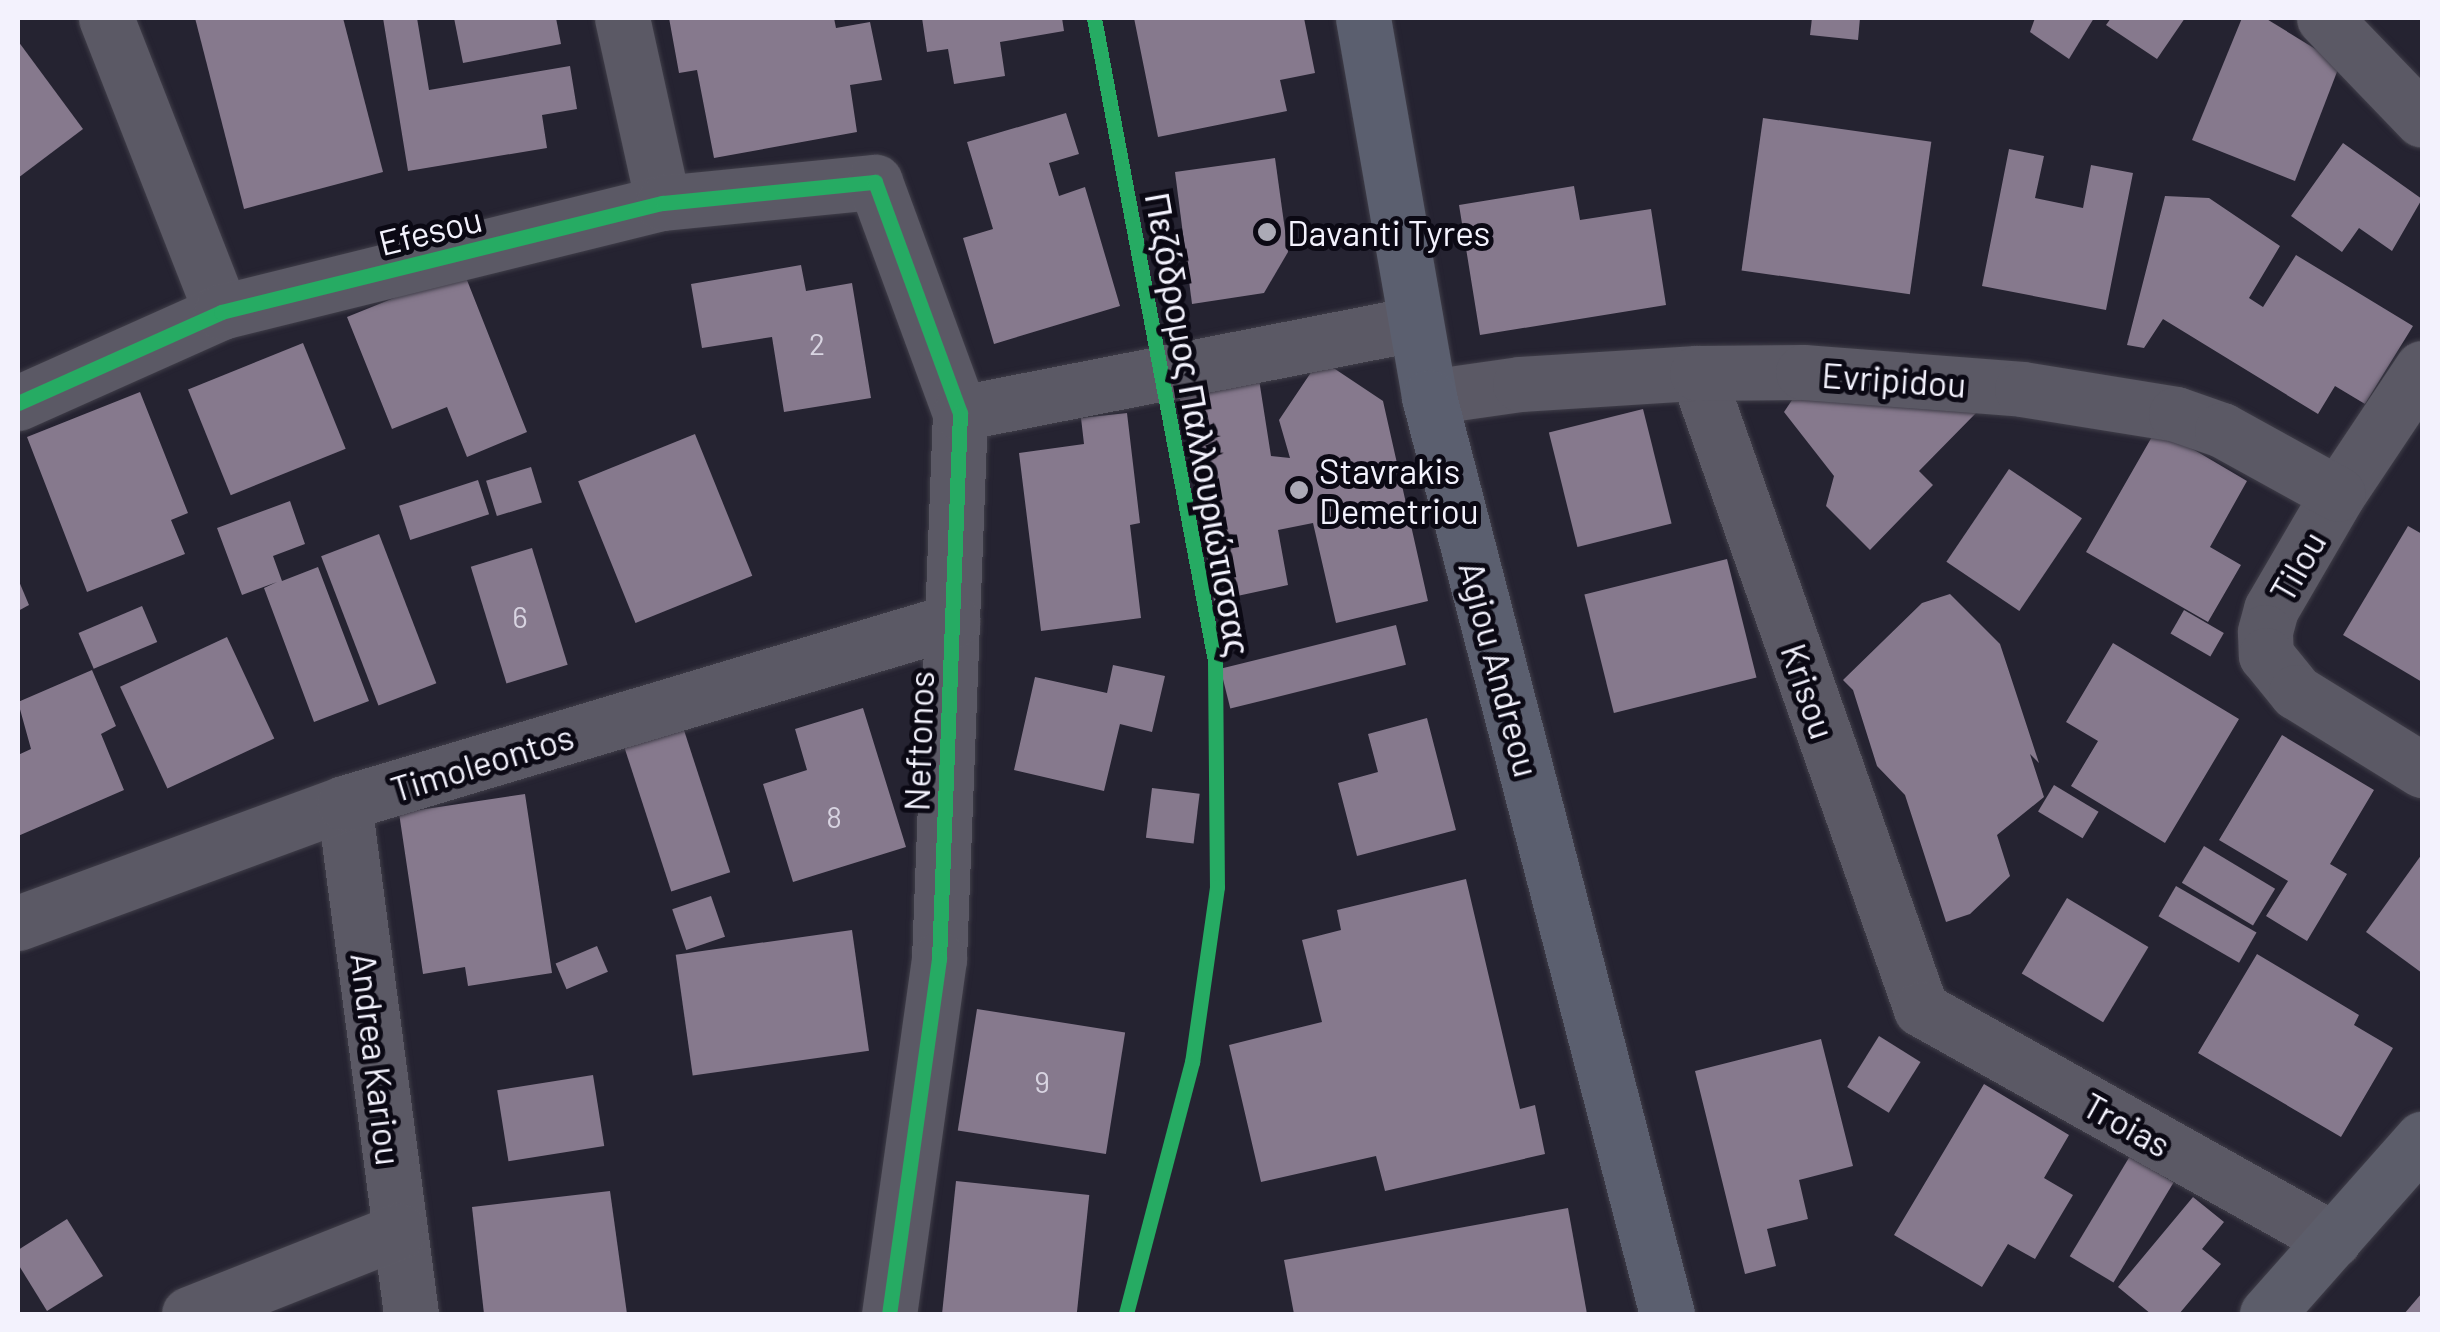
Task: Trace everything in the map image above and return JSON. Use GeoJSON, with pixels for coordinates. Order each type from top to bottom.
{"type":"FeatureCollection","features":[{"type":"Feature","properties":{"kind":"main road","name":"Agiou Andreou"},"geometry":{"type":"LineString","coordinates":[[1363,18],[1412,324],[1429,397],[1667,1314]]}},
{"type":"Feature","properties":{"kind":"street"},"geometry":{"type":"LineString","coordinates":[[106,18],[222,312]]}},
{"type":"Feature","properties":{"kind":"street"},"geometry":{"type":"LineString","coordinates":[[622,18],[664,204]]}},
{"type":"Feature","properties":{"kind":"street"},"geometry":{"type":"LineString","coordinates":[[2324,18],[2422,120]]}},
{"type":"Feature","properties":{"kind":"street","name":"Efesou"},"geometry":{"type":"LineString","coordinates":[[18,403],[222,312],[664,204],[874,182]]}},
{"type":"Feature","properties":{"kind":"street","name":"Neftonos"},"geometry":{"type":"LineString","coordinates":[[874,182],[960,412],[939,960],[888,1314]]}},
{"type":"Feature","properties":{"kind":"street"},"geometry":{"type":"LineString","coordinates":[[960,412],[1412,324]]}},
{"type":"Feature","properties":{"kind":"street","name":"Tilou"},"geometry":{"type":"LineString","coordinates":[[2422,368],[2338,494],[2270,609],[2266,655],[2296,692],[2422,770]]}},
{"type":"Feature","properties":{"kind":"street","name":"Evripidou"},"geometry":{"type":"LineString","coordinates":[[1429,397],[1555,380],[1803,372],[2129,404],[2222,430],[2338,494]]}},
{"type":"Feature","properties":{"kind":"street","name":"Krisou"},"geometry":{"type":"LineString","coordinates":[[1697,373],[1921,1010]]}},
{"type":"Feature","properties":{"kind":"street","name":"Timoleontos"},"geometry":{"type":"LineString","coordinates":[[18,922],[344,804],[952,621]]}},
{"type":"Feature","properties":{"kind":"street","name":"Andrea Kariou"},"geometry":{"type":"LineString","coordinates":[[344,804],[410,1314]]}},
{"type":"Feature","properties":{"kind":"street","name":"Troias"},"geometry":{"type":"LineString","coordinates":[[1921,1010],[2334,1240]]}},
{"type":"Feature","properties":{"kind":"street"},"geometry":{"type":"LineString","coordinates":[[2267,1314],[2422,1139]]}},
{"type":"Feature","properties":{"kind":"street"},"geometry":{"type":"LineString","coordinates":[[189,1314],[399,1231]]}},
{"type":"Feature","properties":{"kind":"building"},"geometry":{"type":"Polygon","coordinates":[[[195,18],[343,18],[383,172],[244,209],[195,18]]]}},
{"type":"Feature","properties":{"kind":"building"},"geometry":{"type":"Polygon","coordinates":[[[383,18],[417,18],[429,90],[570,66],[577,109],[542,115],[547,148],[408,171],[383,18]]]}},
{"type":"Feature","properties":{"kind":"building"},"geometry":{"type":"Polygon","coordinates":[[[454,18],[556,18],[561,44],[463,63],[454,18]]]}},
{"type":"Feature","properties":{"kind":"building"},"geometry":{"type":"Polygon","coordinates":[[[669,18],[834,18],[836,28],[870,22],[882,80],[850,85],[857,132],[714,158],[697,70],[679,73],[669,18]]]}},
{"type":"Feature","properties":{"kind":"building"},"geometry":{"type":"Polygon","coordinates":[[[922,18],[1062,18],[1064,31],[1000,42],[1005,76],[954,84],[948,49],[927,52],[922,18]]]}},
{"type":"Feature","properties":{"kind":"building"},"geometry":{"type":"Polygon","coordinates":[[[1134,18],[1304,18],[1315,73],[1280,80],[1287,111],[1158,137],[1134,18]]]}},
{"type":"Feature","properties":{"kind":"building"},"geometry":{"type":"Polygon","coordinates":[[[1812,18],[1860,18],[1858,40],[1810,35],[1812,18]]]}},
{"type":"Feature","properties":{"kind":"building"},"geometry":{"type":"Polygon","coordinates":[[[2035,18],[2094,18],[2069,59],[2030,32],[2035,18]]]}},
{"type":"Feature","properties":{"kind":"building"},"geometry":{"type":"Polygon","coordinates":[[[2111,18],[2185,18],[2157,59],[2106,25],[2111,18]]]}},
{"type":"Feature","properties":{"kind":"building"},"geometry":{"type":"Polygon","coordinates":[[[2242,18],[2265,18],[2340,64],[2295,181],[2192,140],[2242,18]]]}},
{"type":"Feature","properties":{"kind":"building"},"geometry":{"type":"Polygon","coordinates":[[[18,41],[83,129],[18,178],[18,41]]]}},
{"type":"Feature","properties":{"kind":"building"},"geometry":{"type":"Polygon","coordinates":[[[1066,113],[1079,154],[1049,163],[1059,196],[1085,187],[1120,306],[994,344],[963,238],[993,229],[967,142],[1066,113]]]}},
{"type":"Feature","properties":{"kind":"building"},"geometry":{"type":"Polygon","coordinates":[[[1763,118],[1931,142],[1910,294],[1742,271],[1763,118]]]}},
{"type":"Feature","properties":{"kind":"building"},"geometry":{"type":"Polygon","coordinates":[[[2343,143],[2422,199],[2392,251],[2359,228],[2342,252],[2291,216],[2343,143]]]}},
{"type":"Feature","properties":{"kind":"building"},"geometry":{"type":"Polygon","coordinates":[[[2009,149],[2044,156],[2035,198],[2083,208],[2091,165],[2133,173],[2106,310],[1982,286],[2009,149]]]}},
{"type":"Feature","properties":{"kind":"building"},"geometry":{"type":"Polygon","coordinates":[[[1275,158],[1288,252],[1264,293],[1192,304],[1175,172],[1275,158]]]}},
{"type":"Feature","properties":{"kind":"building"},"geometry":{"type":"Polygon","coordinates":[[[1574,186],[1580,220],[1651,209],[1666,305],[1480,335],[1459,205],[1574,186]]]}},
{"type":"Feature","properties":{"kind":"building"},"geometry":{"type":"Polygon","coordinates":[[[2165,196],[2209,198],[2280,246],[2249,298],[2263,307],[2296,255],[2413,326],[2365,404],[2335,386],[2318,414],[2163,319],[2144,348],[2127,345],[2165,196]]]}},
{"type":"Feature","properties":{"kind":"building"},"geometry":{"type":"Polygon","coordinates":[[[801,265],[806,291],[852,283],[871,398],[784,412],[772,337],[702,348],[691,284],[801,265]]]}},
{"type":"Feature","properties":{"kind":"building"},"geometry":{"type":"Polygon","coordinates":[[[463,270],[527,432],[467,457],[447,407],[392,429],[347,317],[463,270]]]}},
{"type":"Feature","properties":{"kind":"building"},"geometry":{"type":"Polygon","coordinates":[[[303,343],[346,449],[231,495],[188,389],[303,343]]]}},
{"type":"Feature","properties":{"kind":"building","name":"Stavrakis Demetriou"},"geometry":{"type":"Polygon","coordinates":[[[1320,359],[1383,401],[1428,601],[1336,623],[1313,523],[1278,530],[1288,585],[1214,601],[1178,387],[1258,373],[1271,456],[1290,458],[1279,420],[1320,359]]]}},
{"type":"Feature","properties":{"kind":"building"},"geometry":{"type":"Polygon","coordinates":[[[1802,385],[1944,392],[1976,413],[1919,471],[1933,485],[1870,550],[1826,506],[1834,476],[1784,412],[1802,385]]]}},
{"type":"Feature","properties":{"kind":"building"},"geometry":{"type":"Polygon","coordinates":[[[140,392],[188,513],[171,520],[185,554],[87,592],[27,437],[140,392]]]}},
{"type":"Feature","properties":{"kind":"building"},"geometry":{"type":"Polygon","coordinates":[[[1643,409],[1672,523],[1577,547],[1549,432],[1643,409]]]}},
{"type":"Feature","properties":{"kind":"building"},"geometry":{"type":"Polygon","coordinates":[[[1127,413],[1140,523],[1130,525],[1141,618],[1041,631],[1019,453],[1084,444],[1081,418],[1127,413]]]}},
{"type":"Feature","properties":{"kind":"building"},"geometry":{"type":"Polygon","coordinates":[[[2157,428],[2247,481],[2210,547],[2241,565],[2208,622],[2086,552],[2157,428]]]}},
{"type":"Feature","properties":{"kind":"building"},"geometry":{"type":"Polygon","coordinates":[[[695,434],[752,576],[635,623],[578,481],[695,434]]]}},
{"type":"Feature","properties":{"kind":"building"},"geometry":{"type":"Polygon","coordinates":[[[531,467],[542,502],[497,516],[486,481],[531,467]]]}},
{"type":"Feature","properties":{"kind":"building"},"geometry":{"type":"Polygon","coordinates":[[[2009,469],[2082,518],[2019,611],[1946,562],[2009,469]]]}},
{"type":"Feature","properties":{"kind":"building"},"geometry":{"type":"Polygon","coordinates":[[[478,480],[489,514],[410,540],[399,506],[478,480]]]}},
{"type":"Feature","properties":{"kind":"building"},"geometry":{"type":"Polygon","coordinates":[[[290,501],[305,544],[273,556],[282,581],[318,567],[369,701],[314,722],[264,588],[277,582],[242,595],[217,528],[290,501]]]}},
{"type":"Feature","properties":{"kind":"building"},"geometry":{"type":"Polygon","coordinates":[[[2408,526],[2422,534],[2422,682],[2343,635],[2408,526]]]}},
{"type":"Feature","properties":{"kind":"building"},"geometry":{"type":"Polygon","coordinates":[[[379,534],[436,683],[378,706],[321,556],[379,534]]]}},
{"type":"Feature","properties":{"kind":"building"},"geometry":{"type":"Polygon","coordinates":[[[532,548],[568,665],[506,683],[471,567],[532,548]]]}},
{"type":"Feature","properties":{"kind":"building"},"geometry":{"type":"Polygon","coordinates":[[[1727,559],[1757,677],[1614,713],[1584,595],[1727,559]]]}},
{"type":"Feature","properties":{"kind":"building"},"geometry":{"type":"Polygon","coordinates":[[[18,579],[29,605],[18,611],[18,579]]]}},
{"type":"Feature","properties":{"kind":"building"},"geometry":{"type":"Polygon","coordinates":[[[1950,594],[2000,644],[2039,763],[2030,754],[2044,797],[1997,835],[2010,876],[1970,914],[1946,922],[1905,795],[1877,766],[1853,690],[1843,680],[1922,603],[1950,594]]]}},
{"type":"Feature","properties":{"kind":"building"},"geometry":{"type":"Polygon","coordinates":[[[142,606],[157,642],[94,669],[78,633],[142,606]]]}},
{"type":"Feature","properties":{"kind":"building"},"geometry":{"type":"Polygon","coordinates":[[[2184,610],[2224,633],[2210,656],[2170,633],[2184,610]]]}},
{"type":"Feature","properties":{"kind":"building"},"geometry":{"type":"Polygon","coordinates":[[[1396,625],[1406,665],[1230,709],[1220,669],[1396,625]]]}},
{"type":"Feature","properties":{"kind":"building"},"geometry":{"type":"Polygon","coordinates":[[[227,637],[274,739],[167,788],[120,687],[227,637]]]}},
{"type":"Feature","properties":{"kind":"building"},"geometry":{"type":"Polygon","coordinates":[[[2113,643],[2239,719],[2165,843],[2071,786],[2098,741],[2066,722],[2113,643]]]}},
{"type":"Feature","properties":{"kind":"building"},"geometry":{"type":"Polygon","coordinates":[[[1113,665],[1165,676],[1152,732],[1120,724],[1104,791],[1014,770],[1035,677],[1107,693],[1113,665]]]}},
{"type":"Feature","properties":{"kind":"building"},"geometry":{"type":"Polygon","coordinates":[[[92,670],[116,726],[101,734],[124,790],[18,836],[18,755],[31,749],[18,702],[92,670]]]}},
{"type":"Feature","properties":{"kind":"building"},"geometry":{"type":"Polygon","coordinates":[[[863,708],[906,847],[793,882],[763,784],[807,770],[795,729],[863,708]]]}},
{"type":"Feature","properties":{"kind":"building"},"geometry":{"type":"Polygon","coordinates":[[[1427,718],[1456,830],[1357,856],[1338,783],[1378,772],[1368,734],[1427,718]]]}},
{"type":"Feature","properties":{"kind":"building"},"geometry":{"type":"Polygon","coordinates":[[[682,724],[730,872],[671,892],[623,743],[682,724]]]}},
{"type":"Feature","properties":{"kind":"building"},"geometry":{"type":"Polygon","coordinates":[[[2282,735],[2374,790],[2330,864],[2347,874],[2307,941],[2266,916],[2288,881],[2219,840],[2282,735]]]}},
{"type":"Feature","properties":{"kind":"building"},"geometry":{"type":"Polygon","coordinates":[[[2054,785],[2099,812],[2083,838],[2038,812],[2054,785]]]}},
{"type":"Feature","properties":{"kind":"building"},"geometry":{"type":"Polygon","coordinates":[[[1152,788],[1200,794],[1194,843],[1146,838],[1152,788]]]}},
{"type":"Feature","properties":{"kind":"building"},"geometry":{"type":"Polygon","coordinates":[[[525,794],[552,973],[468,986],[465,967],[423,974],[399,813],[525,794]]]}},
{"type":"Feature","properties":{"kind":"building"},"geometry":{"type":"Polygon","coordinates":[[[2204,846],[2275,889],[2253,926],[2182,883],[2204,846]]]}},
{"type":"Feature","properties":{"kind":"building"},"geometry":{"type":"Polygon","coordinates":[[[2422,854],[2422,973],[2366,932],[2422,854]]]}},
{"type":"Feature","properties":{"kind":"building"},"geometry":{"type":"Polygon","coordinates":[[[1466,879],[1520,1109],[1535,1105],[1545,1154],[1385,1191],[1376,1156],[1261,1182],[1229,1045],[1322,1022],[1302,940],[1341,930],[1337,910],[1466,879]]]}},
{"type":"Feature","properties":{"kind":"building"},"geometry":{"type":"Polygon","coordinates":[[[2176,886],[2257,932],[2239,963],[2158,916],[2176,886]]]}},
{"type":"Feature","properties":{"kind":"building"},"geometry":{"type":"Polygon","coordinates":[[[711,896],[725,937],[686,950],[672,909],[711,896]]]}},
{"type":"Feature","properties":{"kind":"building"},"geometry":{"type":"Polygon","coordinates":[[[2067,898],[2148,947],[2103,1022],[2022,973],[2067,898]]]}},
{"type":"Feature","properties":{"kind":"building"},"geometry":{"type":"Polygon","coordinates":[[[852,930],[869,1051],[693,1076],[676,955],[852,930]]]}},
{"type":"Feature","properties":{"kind":"building"},"geometry":{"type":"Polygon","coordinates":[[[597,946],[608,972],[567,989],[556,964],[597,946]]]}},
{"type":"Feature","properties":{"kind":"building"},"geometry":{"type":"Polygon","coordinates":[[[2257,954],[2359,1015],[2354,1025],[2393,1048],[2341,1137],[2198,1053],[2257,954]]]}},
{"type":"Feature","properties":{"kind":"building"},"geometry":{"type":"Polygon","coordinates":[[[977,1009],[1125,1032],[1106,1154],[958,1130],[977,1009]]]}},
{"type":"Feature","properties":{"kind":"building"},"geometry":{"type":"Polygon","coordinates":[[[1879,1036],[1921,1062],[1889,1113],[1847,1087],[1879,1036]]]}},
{"type":"Feature","properties":{"kind":"building"},"geometry":{"type":"Polygon","coordinates":[[[1821,1039],[1853,1166],[1799,1180],[1808,1219],[1767,1229],[1776,1266],[1745,1274],[1695,1071],[1821,1039]]]}},
{"type":"Feature","properties":{"kind":"building"},"geometry":{"type":"Polygon","coordinates":[[[593,1075],[604,1146],[508,1161],[497,1090],[593,1075]]]}},
{"type":"Feature","properties":{"kind":"building"},"geometry":{"type":"Polygon","coordinates":[[[1984,1084],[2069,1135],[2044,1178],[2073,1195],[2035,1259],[2008,1244],[1982,1287],[1894,1235],[1984,1084]]]}},
{"type":"Feature","properties":{"kind":"building"},"geometry":{"type":"Polygon","coordinates":[[[2130,1156],[2174,1182],[2113,1283],[2070,1256],[2130,1156]]]}},
{"type":"Feature","properties":{"kind":"building"},"geometry":{"type":"Polygon","coordinates":[[[956,1181],[1089,1195],[1077,1314],[942,1314],[956,1181]]]}},
{"type":"Feature","properties":{"kind":"building"},"geometry":{"type":"Polygon","coordinates":[[[610,1191],[627,1314],[484,1314],[472,1207],[610,1191]]]}},
{"type":"Feature","properties":{"kind":"building"},"geometry":{"type":"Polygon","coordinates":[[[2193,1197],[2224,1222],[2202,1249],[2221,1264],[2179,1314],[2151,1314],[2118,1287],[2193,1197]]]}},
{"type":"Feature","properties":{"kind":"building"},"geometry":{"type":"Polygon","coordinates":[[[1568,1208],[1587,1314],[1294,1314],[1284,1260],[1568,1208]]]}},
{"type":"Feature","properties":{"kind":"building"},"geometry":{"type":"Polygon","coordinates":[[[67,1219],[103,1276],[47,1311],[18,1264],[18,1250],[67,1219]]]}},
{"type":"Feature","properties":{"kind":"building"},"geometry":{"type":"Polygon","coordinates":[[[2422,1293],[2422,1314],[2404,1314],[2422,1293]]]}},
{"type":"Feature","properties":{"kind":"cycle path","name":"Πεζόδρομος Παλλουριώτισσας"},"geometry":{"type":"LineString","coordinates":[[1094,18],[1215,661],[1217,887],[1192,1062],[1126,1314]]}},
{"type":"Feature","properties":{"kind":"cycle path"},"geometry":{"type":"LineString","coordinates":[[18,403],[221,312],[663,203],[875,182],[960,413],[939,959],[889,1314]]}},
{"type":"Feature","properties":{"kind":"place","name":"Davanti Tyres"},"geometry":{"type":"Point","coordinates":[1267,232]}},
{"type":"Feature","properties":{"kind":"place","name":"Stavrakis Demetriou"},"geometry":{"type":"Point","coordinates":[1299,490]}}]}
